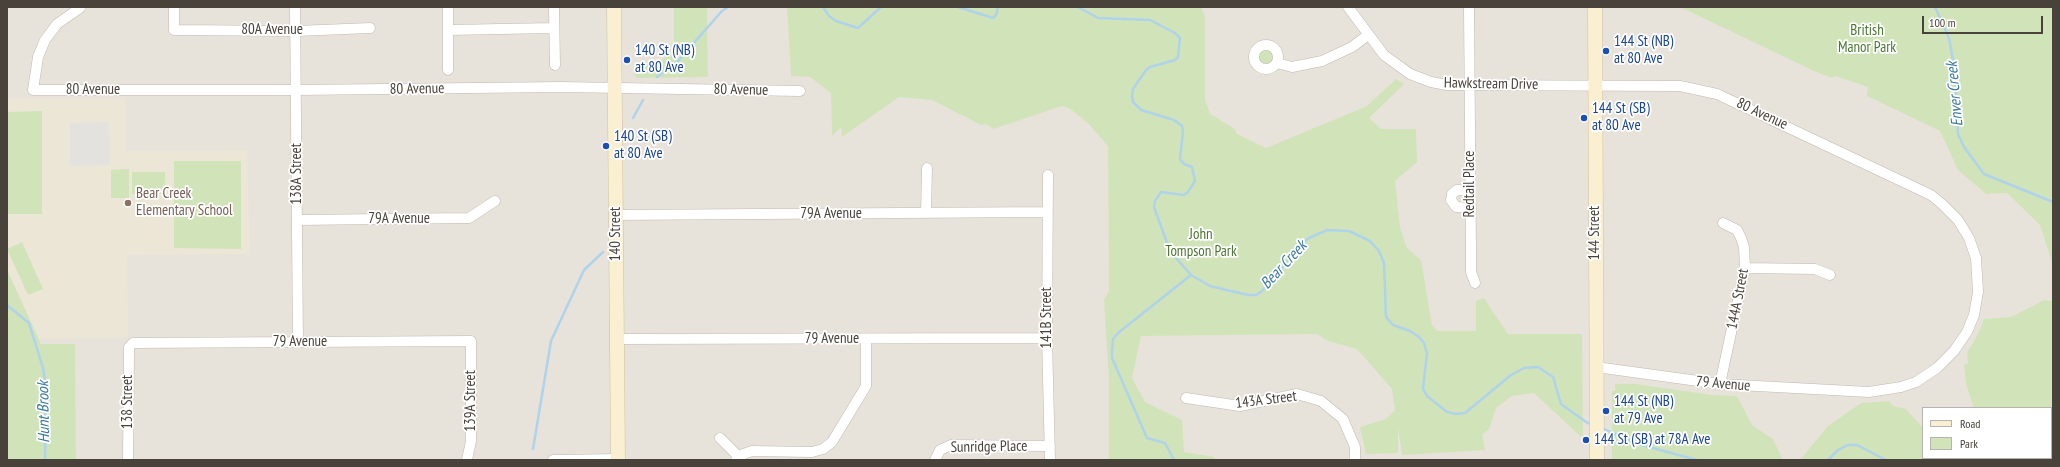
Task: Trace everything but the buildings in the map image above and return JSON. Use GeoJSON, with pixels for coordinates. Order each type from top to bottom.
{"type":"FeatureCollection","features":[{"type":"Feature","properties":{"kind":"main road","name":"140 Street"},"geometry":{"type":"LineString","coordinates":[[614,7],[618,459]]}},
{"type":"Feature","properties":{"kind":"main road","name":"144 Street"},"geometry":{"type":"LineString","coordinates":[[1595,7],[1594,84],[1597,453]]}},
{"type":"Feature","properties":{"kind":"street","name":"80A Avenue"},"geometry":{"type":"LineString","coordinates":[[174,7],[174,30],[296,31],[370,28]]}},
{"type":"Feature","properties":{"kind":"street","name":"138A Street"},"geometry":{"type":"LineString","coordinates":[[295,7],[298,342]]}},
{"type":"Feature","properties":{"kind":"street"},"geometry":{"type":"LineString","coordinates":[[448,7],[448,70]]}},
{"type":"Feature","properties":{"kind":"street"},"geometry":{"type":"LineString","coordinates":[[554,7],[555,65]]}},
{"type":"Feature","properties":{"kind":"street","name":"Hawkstream Drive"},"geometry":{"type":"LineString","coordinates":[[1348,7],[1384,55],[1410,74],[1431,82],[1470,84],[1594,84]]}},
{"type":"Feature","properties":{"kind":"street","name":"Redtail Place"},"geometry":{"type":"LineString","coordinates":[[1469,7],[1471,272],[1475,283]]}},
{"type":"Feature","properties":{"kind":"street","name":"80 Avenue"},"geometry":{"type":"LineString","coordinates":[[80,8],[57,24],[45,40],[38,57],[33,90],[296,90],[561,87],[800,91]]}},
{"type":"Feature","properties":{"kind":"street"},"geometry":{"type":"LineString","coordinates":[[448,30],[554,28]]}},
{"type":"Feature","properties":{"kind":"street"},"geometry":{"type":"LineString","coordinates":[[1277,63],[1292,67],[1322,62],[1352,47],[1368,35]]}},
{"type":"Feature","properties":{"kind":"street","name":"80 Avenue"},"geometry":{"type":"LineString","coordinates":[[1594,84],[1608,86],[1680,86],[1711,92],[1931,195],[1951,212],[1969,238],[1976,258],[1979,275],[1974,315],[1967,332],[1954,352],[1937,368],[1916,382],[1885,391],[1852,392]]}},
{"type":"Feature","properties":{"kind":"street"},"geometry":{"type":"LineString","coordinates":[[926,213],[927,168]]}},
{"type":"Feature","properties":{"kind":"street","name":"141B Street"},"geometry":{"type":"LineString","coordinates":[[1048,175],[1047,338],[1050,460]]}},
{"type":"Feature","properties":{"kind":"street"},"geometry":{"type":"LineString","coordinates":[[1470,190],[1457,190],[1452,194],[1451,200],[1456,207],[1470,208]]}},
{"type":"Feature","properties":{"kind":"street","name":"79A Avenue"},"geometry":{"type":"LineString","coordinates":[[297,220],[470,218],[495,201]]}},
{"type":"Feature","properties":{"kind":"street","name":"79A Avenue"},"geometry":{"type":"LineString","coordinates":[[616,215],[1047,212]]}},
{"type":"Feature","properties":{"kind":"street","name":"144A Street"},"geometry":{"type":"LineString","coordinates":[[1720,384],[1745,268],[1741,238],[1737,230],[1723,223]]}},
{"type":"Feature","properties":{"kind":"street"},"geometry":{"type":"LineString","coordinates":[[1745,268],[1815,269],[1830,275]]}},
{"type":"Feature","properties":{"kind":"street","name":"79 Avenue"},"geometry":{"type":"LineString","coordinates":[[617,339],[1047,338]]}},
{"type":"Feature","properties":{"kind":"street"},"geometry":{"type":"LineString","coordinates":[[720,438],[737,458],[752,451],[812,452],[823,449],[832,442],[866,386],[866,339]]}},
{"type":"Feature","properties":{"kind":"street","name":"79 Avenue"},"geometry":{"type":"LineString","coordinates":[[130,345],[136,343],[471,341]]}},
{"type":"Feature","properties":{"kind":"street","name":"139A Street"},"geometry":{"type":"LineString","coordinates":[[468,460],[471,441],[471,341]]}},
{"type":"Feature","properties":{"kind":"street","name":"138 Street"},"geometry":{"type":"LineString","coordinates":[[128,460],[128,351],[130,345]]}},
{"type":"Feature","properties":{"kind":"street","name":"79 Avenue"},"geometry":{"type":"LineString","coordinates":[[1596,367],[1720,384],[1852,392]]}},
{"type":"Feature","properties":{"kind":"street","name":"143A Street"},"geometry":{"type":"LineString","coordinates":[[1186,398],[1240,406],[1296,394],[1321,401],[1343,419],[1355,447],[1355,460]]}},
{"type":"Feature","properties":{"kind":"street","name":"Sunridge Place"},"geometry":{"type":"LineString","coordinates":[[935,460],[940,450],[951,445],[1050,446]]}},
{"type":"Feature","properties":{"kind":"street"},"geometry":{"type":"LineString","coordinates":[[553,460],[618,459]]}},
{"type":"Feature","properties":{"kind":"shaded area"},"geometry":{"type":"Polygon","coordinates":[[[7,7],[2053,7],[2053,460],[7,460],[7,7]]]}},
{"type":"Feature","properties":{"kind":"shaded area","name":"Bear Creek Elementary School"},"geometry":{"type":"Polygon","coordinates":[[[7,99],[125,99],[126,151],[247,150],[250,254],[127,255],[128,338],[39,339],[7,270],[7,99]]]}},
{"type":"Feature","properties":{"kind":"shaded area"},"geometry":{"type":"Polygon","coordinates":[[[109,122],[110,165],[70,166],[70,123],[109,122]]]}},
{"type":"Feature","properties":{"kind":"green space"},"geometry":{"type":"Polygon","coordinates":[[[674,7],[707,7],[708,77],[637,78],[634,74],[634,64],[654,64],[662,60],[674,49],[674,7]]]}},
{"type":"Feature","properties":{"kind":"green space","name":"John Tompson Park"},"geometry":{"type":"Polygon","coordinates":[[[787,7],[1201,7],[1205,17],[1205,99],[1210,114],[1235,129],[1237,134],[1266,148],[1367,106],[1396,79],[1404,84],[1369,118],[1381,129],[1416,129],[1417,162],[1395,181],[1400,227],[1407,248],[1421,260],[1432,325],[1437,331],[1476,331],[1476,301],[1484,298],[1508,334],[1582,334],[1583,436],[1580,436],[1534,393],[1512,396],[1496,408],[1489,429],[1482,435],[1485,450],[1402,455],[1398,427],[1398,453],[1366,454],[1360,427],[1386,419],[1395,410],[1392,389],[1357,349],[1328,341],[1317,334],[1141,336],[1132,378],[1145,402],[1182,420],[1184,452],[1215,457],[1214,460],[1109,460],[1109,379],[1104,300],[1109,291],[1108,146],[1087,122],[1069,108],[1062,106],[994,129],[986,124],[981,125],[932,100],[899,97],[842,137],[841,127],[832,136],[831,93],[810,77],[791,76],[787,7]]]}},
{"type":"Feature","properties":{"kind":"green space","name":"British Manor Park"},"geometry":{"type":"Polygon","coordinates":[[[1680,7],[2053,7],[2053,265],[2040,225],[2007,193],[1986,194],[1958,170],[1940,131],[1867,96],[1868,87],[1835,76],[1832,78],[1816,72],[1680,7]]]}},
{"type":"Feature","properties":{"kind":"green space"},"geometry":{"type":"Polygon","coordinates":[[[1265,49],[1272,54],[1273,57],[1268,64],[1265,65],[1258,60],[1257,57],[1262,50],[1265,49]]]}},
{"type":"Feature","properties":{"kind":"green space"},"geometry":{"type":"Polygon","coordinates":[[[42,111],[42,214],[7,214],[7,112],[42,111]]]}},
{"type":"Feature","properties":{"kind":"green space"},"geometry":{"type":"Polygon","coordinates":[[[174,161],[241,161],[241,249],[174,248],[174,161]]]}},
{"type":"Feature","properties":{"kind":"green space"},"geometry":{"type":"Polygon","coordinates":[[[129,169],[129,198],[111,198],[111,170],[129,169]]]}},
{"type":"Feature","properties":{"kind":"green space"},"geometry":{"type":"Polygon","coordinates":[[[132,172],[165,172],[165,194],[132,194],[132,172]]]}},
{"type":"Feature","properties":{"kind":"green space"},"geometry":{"type":"Polygon","coordinates":[[[22,242],[43,289],[28,295],[7,249],[22,242]]]}},
{"type":"Feature","properties":{"kind":"green space"},"geometry":{"type":"Polygon","coordinates":[[[7,270],[41,344],[75,344],[76,460],[7,460],[7,270]]]}},
{"type":"Feature","properties":{"kind":"green space"},"geometry":{"type":"Polygon","coordinates":[[[2044,300],[2053,301],[2053,460],[1800,460],[1828,426],[1861,403],[1889,401],[1893,406],[1906,409],[1922,427],[1922,459],[2052,459],[2052,407],[1974,407],[1966,384],[1964,365],[1968,363],[1967,353],[1978,334],[1984,319],[2011,317],[2044,300]]]}},
{"type":"Feature","properties":{"kind":"green space"},"geometry":{"type":"Polygon","coordinates":[[[1615,384],[1636,384],[1712,395],[1737,396],[1752,425],[1773,439],[1783,460],[1612,460],[1612,391],[1615,391],[1615,384]]]}},
{"type":"Feature","properties":{"kind":"waterway"},"geometry":{"type":"LineString","coordinates":[[657,77],[677,62],[722,11],[728,7]]}},
{"type":"Feature","properties":{"kind":"waterway","name":"Bear Creek"},"geometry":{"type":"LineString","coordinates":[[823,7],[829,16],[836,21],[858,28],[881,7]]}},
{"type":"Feature","properties":{"kind":"waterway","name":"Bear Creek"},"geometry":{"type":"LineString","coordinates":[[958,7],[993,18],[996,15],[998,7]]}},
{"type":"Feature","properties":{"kind":"waterway","name":"Bear Creek"},"geometry":{"type":"LineString","coordinates":[[1078,7],[1098,18],[1150,20],[1175,33],[1180,38],[1178,57],[1175,60],[1150,67],[1146,70],[1133,89],[1132,96],[1133,102],[1141,110],[1174,120],[1182,126],[1183,132],[1180,159],[1184,164],[1192,167],[1195,181],[1188,192],[1184,195],[1161,192],[1155,201],[1154,207],[1170,251],[1191,275],[1210,286],[1248,295],[1256,295],[1262,291],[1307,239],[1327,230],[1349,231],[1370,241],[1379,251],[1384,263],[1386,317],[1393,325],[1410,331],[1419,337],[1424,343],[1427,353],[1423,389],[1427,396],[1447,412],[1456,414],[1465,413],[1511,375],[1524,368],[1538,367],[1553,377],[1561,404],[1586,422],[1593,425]]}},
{"type":"Feature","properties":{"kind":"waterway","name":"Enver Creek"},"geometry":{"type":"LineString","coordinates":[[1935,7],[1949,38],[1955,72],[1958,134],[1964,147],[1984,174],[2053,202]]}},
{"type":"Feature","properties":{"kind":"waterway"},"geometry":{"type":"LineString","coordinates":[[633,118],[643,100]]}},
{"type":"Feature","properties":{"kind":"waterway"},"geometry":{"type":"LineString","coordinates":[[533,449],[551,341],[584,270],[603,252]]}},
{"type":"Feature","properties":{"kind":"waterway"},"geometry":{"type":"LineString","coordinates":[[1174,460],[1165,443],[1147,438],[1112,358],[1113,339],[1118,333],[1191,275]]}},
{"type":"Feature","properties":{"kind":"waterway","name":"Hunt Brook"},"geometry":{"type":"LineString","coordinates":[[7,305],[29,323],[43,368],[46,386],[45,460]]}},
{"type":"Feature","properties":{"kind":"waterway","name":"Bear Creek"},"geometry":{"type":"LineString","coordinates":[[1601,428],[1638,444],[1697,460]]}},
{"type":"Feature","properties":{"kind":"waterway","name":"Bear Creek"},"geometry":{"type":"LineString","coordinates":[[1828,460],[1838,450],[1848,445],[1857,445],[1886,460]]}},
{"type":"Feature","properties":{"kind":"place","name":"144 St (NB) at 80 Ave"},"geometry":{"type":"Point","coordinates":[1606,51]}},
{"type":"Feature","properties":{"kind":"place","name":"140 St (NB) at 80 Ave"},"geometry":{"type":"Point","coordinates":[627,60]}},
{"type":"Feature","properties":{"kind":"place","name":"144 St (SB) at 80 Ave"},"geometry":{"type":"Point","coordinates":[1584,118]}},
{"type":"Feature","properties":{"kind":"place","name":"140 St (SB) at 80 Ave"},"geometry":{"type":"Point","coordinates":[606,146]}},
{"type":"Feature","properties":{"kind":"place","name":"Bear Creek Elementary School"},"geometry":{"type":"Point","coordinates":[128,203]}},
{"type":"Feature","properties":{"kind":"place","name":"144 St (NB) at 79 Ave"},"geometry":{"type":"Point","coordinates":[1606,411]}},
{"type":"Feature","properties":{"kind":"place","name":"144 St (SB) at 78A Ave"},"geometry":{"type":"Point","coordinates":[1586,440]}}]}
